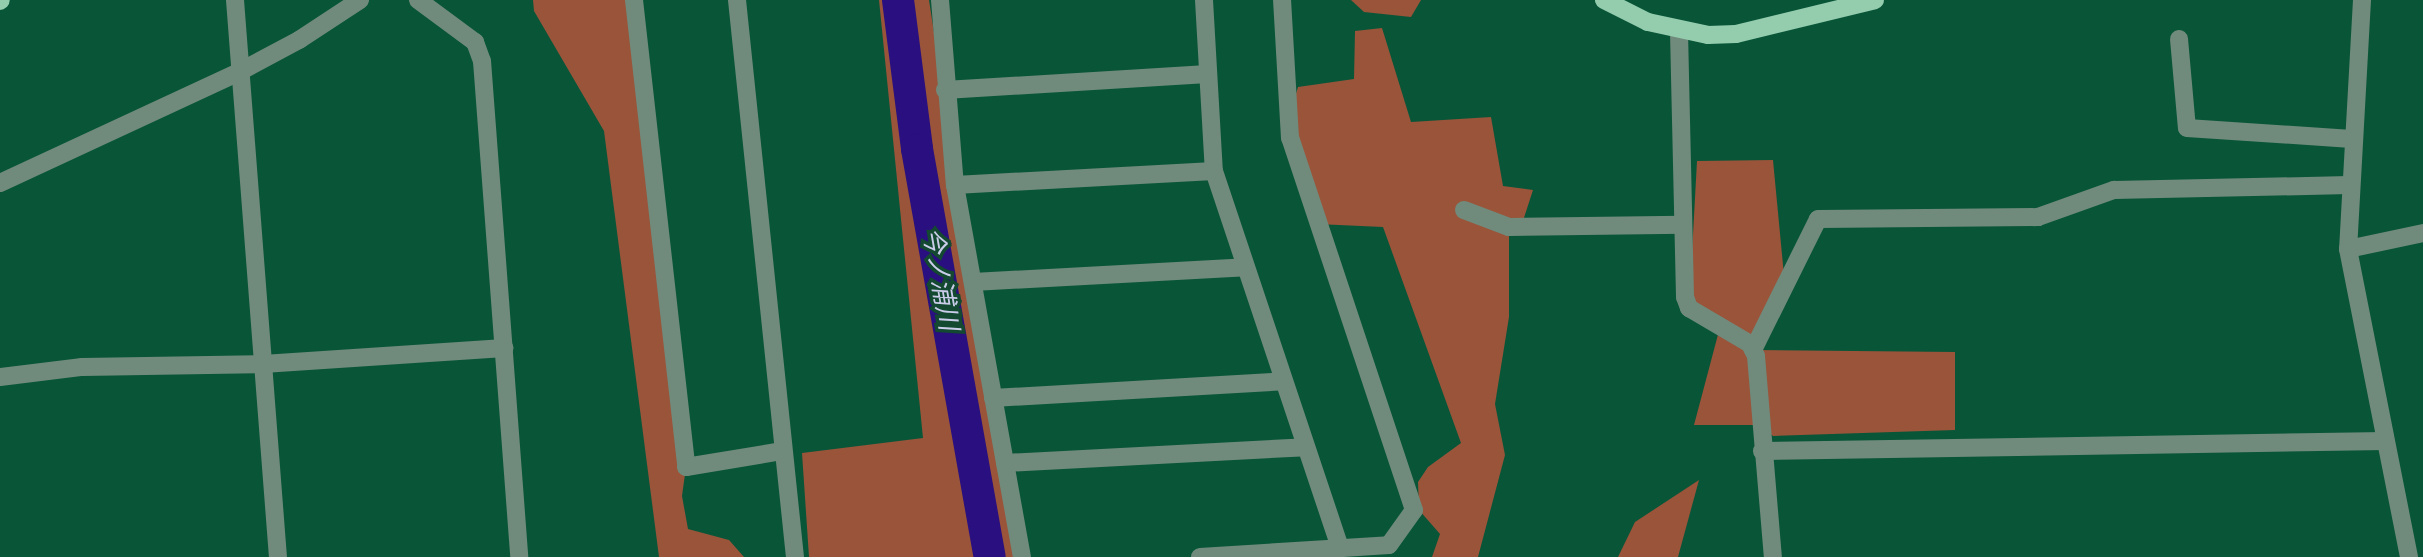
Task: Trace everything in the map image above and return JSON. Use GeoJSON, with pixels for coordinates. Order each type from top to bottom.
{"type":"FeatureCollection","features":[{"type":"Feature","properties":{"kind":"main road"},"geometry":{"type":"LineString","coordinates":[[1604,0],[1679,32],[1736,34],[1875,0]]}},
{"type":"Feature","properties":{"kind":"street"},"geometry":{"type":"LineString","coordinates":[[235,0],[278,557]]}},
{"type":"Feature","properties":{"kind":"street"},"geometry":{"type":"LineString","coordinates":[[0,183],[241,71],[299,40],[360,0]]}},
{"type":"Feature","properties":{"kind":"street"},"geometry":{"type":"LineString","coordinates":[[418,0],[475,42],[482,61],[519,557]]}},
{"type":"Feature","properties":{"kind":"street"},"geometry":{"type":"LineString","coordinates":[[634,0],[686,467],[783,451]]}},
{"type":"Feature","properties":{"kind":"street"},"geometry":{"type":"LineString","coordinates":[[737,0],[795,557]]}},
{"type":"Feature","properties":{"kind":"street"},"geometry":{"type":"LineString","coordinates":[[940,0],[945,90],[955,185],[1022,557]]}},
{"type":"Feature","properties":{"kind":"street"},"geometry":{"type":"LineString","coordinates":[[1204,0],[1214,171],[1340,548]]}},
{"type":"Feature","properties":{"kind":"street"},"geometry":{"type":"LineString","coordinates":[[1200,557],[1389,545],[1414,510],[1290,138],[1282,0]]}},
{"type":"Feature","properties":{"kind":"street"},"geometry":{"type":"LineString","coordinates":[[2362,0],[2349,185],[2348,249],[2409,557]]}},
{"type":"Feature","properties":{"kind":"street"},"geometry":{"type":"LineString","coordinates":[[1679,32],[1685,297],[1689,308],[1750,344],[1753,350],[1773,557]]}},
{"type":"Feature","properties":{"kind":"street"},"geometry":{"type":"LineString","coordinates":[[2179,38],[2187,128],[2352,139]]}},
{"type":"Feature","properties":{"kind":"street"},"geometry":{"type":"LineString","coordinates":[[945,90],[1208,74]]}},
{"type":"Feature","properties":{"kind":"street"},"geometry":{"type":"LineString","coordinates":[[955,185],[1214,171]]}},
{"type":"Feature","properties":{"kind":"street"},"geometry":{"type":"LineString","coordinates":[[1753,350],[1818,219],[2038,217],[2114,190],[2349,185]]}},
{"type":"Feature","properties":{"kind":"street"},"geometry":{"type":"LineString","coordinates":[[1465,210],[1509,228],[1683,225]]}},
{"type":"Feature","properties":{"kind":"street"},"geometry":{"type":"LineString","coordinates":[[2348,249],[2423,233]]}},
{"type":"Feature","properties":{"kind":"street"},"geometry":{"type":"LineString","coordinates":[[972,282],[1246,267]]}},
{"type":"Feature","properties":{"kind":"street"},"geometry":{"type":"LineString","coordinates":[[0,377],[82,367],[263,364],[504,348]]}},
{"type":"Feature","properties":{"kind":"street"},"geometry":{"type":"LineString","coordinates":[[993,398],[1284,381]]}},
{"type":"Feature","properties":{"kind":"street"},"geometry":{"type":"LineString","coordinates":[[1762,451],[2385,441]]}},
{"type":"Feature","properties":{"kind":"street"},"geometry":{"type":"LineString","coordinates":[[1005,463],[1306,447]]}},
{"type":"Feature","properties":{"kind":"shaded area"},"geometry":{"type":"Polygon","coordinates":[[[533,0],[633,0],[686,467],[682,496],[688,529],[729,540],[744,557],[659,557],[604,131],[534,11],[533,0]]]}},
{"type":"Feature","properties":{"kind":"shaded area"},"geometry":{"type":"Polygon","coordinates":[[[879,0],[929,0],[1015,557],[809,557],[802,453],[923,438],[879,0]]]}},
{"type":"Feature","properties":{"kind":"shaded area"},"geometry":{"type":"Polygon","coordinates":[[[1351,0],[1421,0],[1411,17],[1364,12],[1351,0]]]}},
{"type":"Feature","properties":{"kind":"shaded area"},"geometry":{"type":"Polygon","coordinates":[[[1382,28],[1411,122],[1491,117],[1503,186],[1533,190],[1521,227],[1509,228],[1509,317],[1495,404],[1505,455],[1478,557],[1432,557],[1440,534],[1419,510],[1418,482],[1428,467],[1461,443],[1383,227],[1317,224],[1288,120],[1298,87],[1354,79],[1355,31],[1382,28]]]}},
{"type":"Feature","properties":{"kind":"shaded area"},"geometry":{"type":"Polygon","coordinates":[[[1773,160],[1785,286],[1754,350],[1955,352],[1955,430],[1773,436],[1761,425],[1694,425],[1720,327],[1689,308],[1697,161],[1773,160]]]}},
{"type":"Feature","properties":{"kind":"shaded area"},"geometry":{"type":"Polygon","coordinates":[[[1699,480],[1678,557],[1618,557],[1635,522],[1699,480]]]}},
{"type":"Feature","properties":{"kind":"waterway","name":"今ノ浦川"},"geometry":{"type":"LineString","coordinates":[[898,0],[917,149],[990,557]]}}]}
